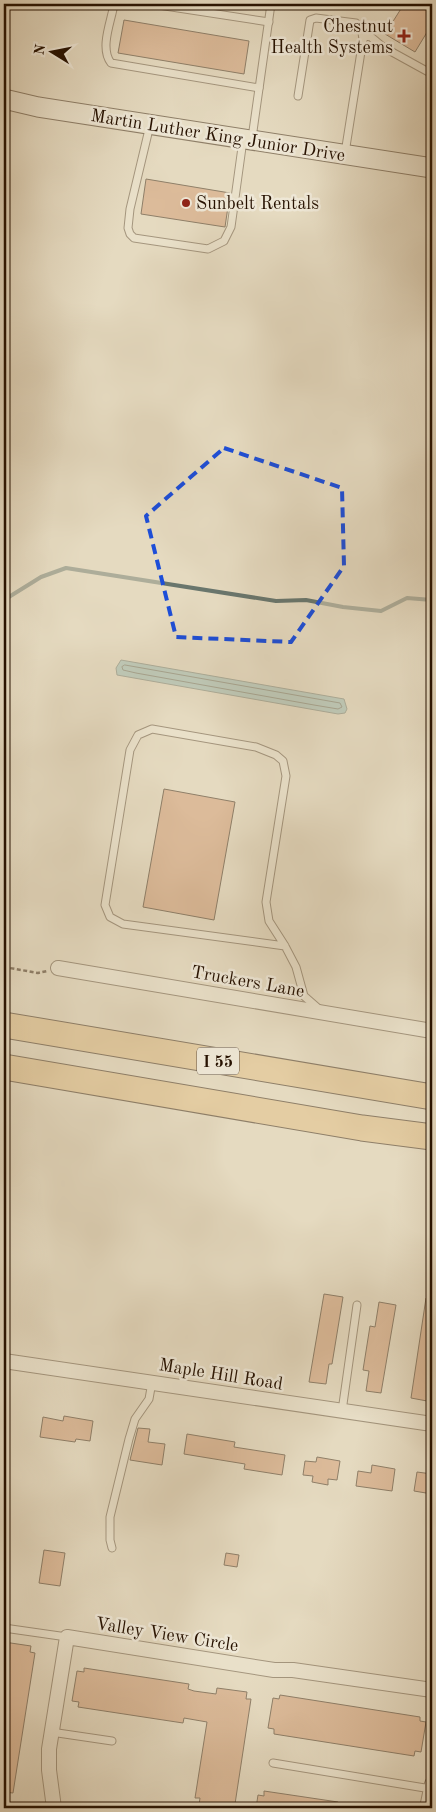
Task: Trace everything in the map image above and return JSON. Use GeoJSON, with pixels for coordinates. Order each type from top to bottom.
{"type":"FeatureCollection","features":[{"type":"Feature","properties":{"kind":"highway","name":"I 55"},"geometry":{"type":"LineString","coordinates":[[4,1025],[432,1097]]}},
{"type":"Feature","properties":{"kind":"highway","name":"I 55"},"geometry":{"type":"LineString","coordinates":[[4,1067],[430,1138]]}},
{"type":"Feature","properties":{"kind":"main road","name":"Martin Luther King Junior Drive"},"geometry":{"type":"LineString","coordinates":[[4,98],[38,107],[432,168]]}},
{"type":"Feature","properties":{"kind":"street","name":"Truckers Lane"},"geometry":{"type":"LineString","coordinates":[[58,968],[432,1031]]}},
{"type":"Feature","properties":{"kind":"street","name":"Maple Hill Road"},"geometry":{"type":"LineString","coordinates":[[4,1361],[432,1424]]}},
{"type":"Feature","properties":{"kind":"street","name":"Valley View Circle"},"geometry":{"type":"LineString","coordinates":[[67,1637],[274,1670],[293,1670],[432,1690]]}},
{"type":"Feature","properties":{"kind":"street"},"geometry":{"type":"LineString","coordinates":[[54,1808],[49,1770],[51,1732],[67,1637]]}},
{"type":"Feature","properties":{"kind":"street"},"geometry":{"type":"LineString","coordinates":[[427,1808],[432,1786]]}},
{"type":"Feature","properties":{"kind":"lane"},"geometry":{"type":"LineString","coordinates":[[116,4],[113,9],[106,50],[106,57],[111,62],[259,88]]}},
{"type":"Feature","properties":{"kind":"lane"},"geometry":{"type":"LineString","coordinates":[[152,4],[269,22]]}},
{"type":"Feature","properties":{"kind":"lane"},"geometry":{"type":"LineString","coordinates":[[150,125],[130,209],[128,228],[130,234],[134,238],[208,249],[224,241],[231,227],[259,88],[272,4]]}},
{"type":"Feature","properties":{"kind":"lane"},"geometry":{"type":"LineString","coordinates":[[298,96],[310,20],[316,18],[356,23],[362,27],[362,39],[345,155]]}},
{"type":"Feature","properties":{"kind":"lane"},"geometry":{"type":"LineString","coordinates":[[362,39],[366,36],[371,37],[383,47],[432,74]]}},
{"type":"Feature","properties":{"kind":"lane"},"geometry":{"type":"LineString","coordinates":[[285,946],[123,924],[110,917],[104,905],[130,750],[138,735],[152,730],[256,747],[276,755],[283,761],[286,776],[266,902],[269,921],[285,946],[296,967],[304,996],[322,1012]]}},
{"type":"Feature","properties":{"kind":"lane"},"geometry":{"type":"LineString","coordinates":[[342,1411],[357,1305]]}},
{"type":"Feature","properties":{"kind":"lane"},"geometry":{"type":"LineString","coordinates":[[112,1548],[110,1517],[135,1419],[149,1399],[152,1382]]}},
{"type":"Feature","properties":{"kind":"lane"},"geometry":{"type":"LineString","coordinates":[[4,1628],[67,1637]]}},
{"type":"Feature","properties":{"kind":"lane"},"geometry":{"type":"LineString","coordinates":[[51,1732],[112,1742]]}},
{"type":"Feature","properties":{"kind":"lane"},"geometry":{"type":"LineString","coordinates":[[273,1763],[432,1786]]}},
{"type":"Feature","properties":{"kind":"path"},"geometry":{"type":"LineString","coordinates":[[4,967],[38,973],[58,968]]}},
{"type":"Feature","properties":{"kind":"highlighted area"},"geometry":{"type":"Polygon","coordinates":[[[224,448],[342,488],[344,566],[291,642],[176,637],[146,516],[224,448]]]}},
{"type":"Feature","properties":{"kind":"water"},"geometry":{"type":"Polygon","coordinates":[[[121,660],[344,699],[347,709],[345,713],[338,714],[117,675],[116,668],[121,660]]]}},
{"type":"Feature","properties":{"kind":"building"},"geometry":{"type":"Polygon","coordinates":[[[404,4],[432,4],[432,24],[415,52],[385,34],[404,4]]]}},
{"type":"Feature","properties":{"kind":"building"},"geometry":{"type":"Polygon","coordinates":[[[124,20],[249,41],[244,74],[118,53],[124,20]]]}},
{"type":"Feature","properties":{"kind":"building","name":"Sunbelt Rentals"},"geometry":{"type":"Polygon","coordinates":[[[146,179],[230,193],[225,227],[141,214],[146,179]]]}},
{"type":"Feature","properties":{"kind":"building"},"geometry":{"type":"Polygon","coordinates":[[[164,789],[235,802],[214,920],[143,907],[164,789]]]}},
{"type":"Feature","properties":{"kind":"building"},"geometry":{"type":"Polygon","coordinates":[[[324,1294],[343,1297],[332,1364],[329,1364],[326,1384],[309,1382],[324,1294]]]}},
{"type":"Feature","properties":{"kind":"building"},"geometry":{"type":"Polygon","coordinates":[[[426,1298],[432,1298],[432,1381],[430,1381],[427,1401],[411,1398],[426,1298]]]}},
{"type":"Feature","properties":{"kind":"building"},"geometry":{"type":"Polygon","coordinates":[[[379,1302],[396,1305],[381,1393],[366,1391],[369,1371],[363,1370],[370,1326],[375,1327],[379,1302]]]}},
{"type":"Feature","properties":{"kind":"building"},"geometry":{"type":"Polygon","coordinates":[[[64,1416],[93,1421],[90,1441],[76,1439],[75,1442],[40,1437],[43,1417],[63,1421],[64,1416]]]}},
{"type":"Feature","properties":{"kind":"building"},"geometry":{"type":"Polygon","coordinates":[[[138,1428],[150,1429],[148,1442],[165,1444],[162,1465],[130,1460],[138,1428]]]}},
{"type":"Feature","properties":{"kind":"building"},"geometry":{"type":"Polygon","coordinates":[[[187,1434],[235,1442],[234,1447],[285,1455],[282,1475],[244,1469],[245,1464],[184,1454],[187,1434]]]}},
{"type":"Feature","properties":{"kind":"building"},"geometry":{"type":"Polygon","coordinates":[[[317,1457],[340,1461],[337,1480],[328,1479],[328,1485],[312,1482],[313,1476],[303,1475],[305,1461],[316,1462],[317,1457]]]}},
{"type":"Feature","properties":{"kind":"building"},"geometry":{"type":"Polygon","coordinates":[[[372,1465],[395,1469],[392,1491],[356,1486],[358,1471],[371,1473],[372,1465]]]}},
{"type":"Feature","properties":{"kind":"building"},"geometry":{"type":"Polygon","coordinates":[[[417,1472],[432,1474],[432,1494],[414,1491],[417,1472]]]}},
{"type":"Feature","properties":{"kind":"building"},"geometry":{"type":"Polygon","coordinates":[[[44,1550],[65,1553],[60,1586],[39,1583],[44,1550]]]}},
{"type":"Feature","properties":{"kind":"building"},"geometry":{"type":"Polygon","coordinates":[[[226,1553],[239,1555],[237,1567],[224,1565],[226,1553]]]}},
{"type":"Feature","properties":{"kind":"building"},"geometry":{"type":"Polygon","coordinates":[[[4,1642],[31,1646],[30,1652],[35,1653],[13,1793],[4,1792],[4,1642]]]}},
{"type":"Feature","properties":{"kind":"building"},"geometry":{"type":"Polygon","coordinates":[[[84,1668],[189,1684],[188,1689],[194,1691],[216,1694],[217,1688],[247,1692],[246,1699],[251,1699],[235,1804],[229,1803],[229,1808],[208,1808],[209,1806],[199,1805],[200,1798],[195,1798],[207,1722],[184,1718],[183,1723],[78,1707],[79,1702],[72,1701],[77,1671],[84,1672],[84,1668]]]}},
{"type":"Feature","properties":{"kind":"building"},"geometry":{"type":"Polygon","coordinates":[[[280,1695],[420,1717],[420,1721],[426,1722],[421,1752],[415,1751],[414,1756],[274,1734],[274,1729],[268,1728],[273,1698],[279,1699],[280,1695]]]}},
{"type":"Feature","properties":{"kind":"building"},"geometry":{"type":"Polygon","coordinates":[[[264,1791],[338,1802],[337,1808],[256,1808],[258,1795],[264,1796],[264,1791]]]}},
{"type":"Feature","properties":{"kind":"waterway"},"geometry":{"type":"LineString","coordinates":[[4,600],[41,577],[66,568],[276,601],[306,600],[343,607],[381,611],[407,598],[432,600]]}},
{"type":"Feature","properties":{"kind":"place","name":"Chestnut Health Systems"},"geometry":{"type":"Point","coordinates":[404,36]}},
{"type":"Feature","properties":{"kind":"place","name":"Sunbelt Rentals"},"geometry":{"type":"Point","coordinates":[186,203]}}]}
